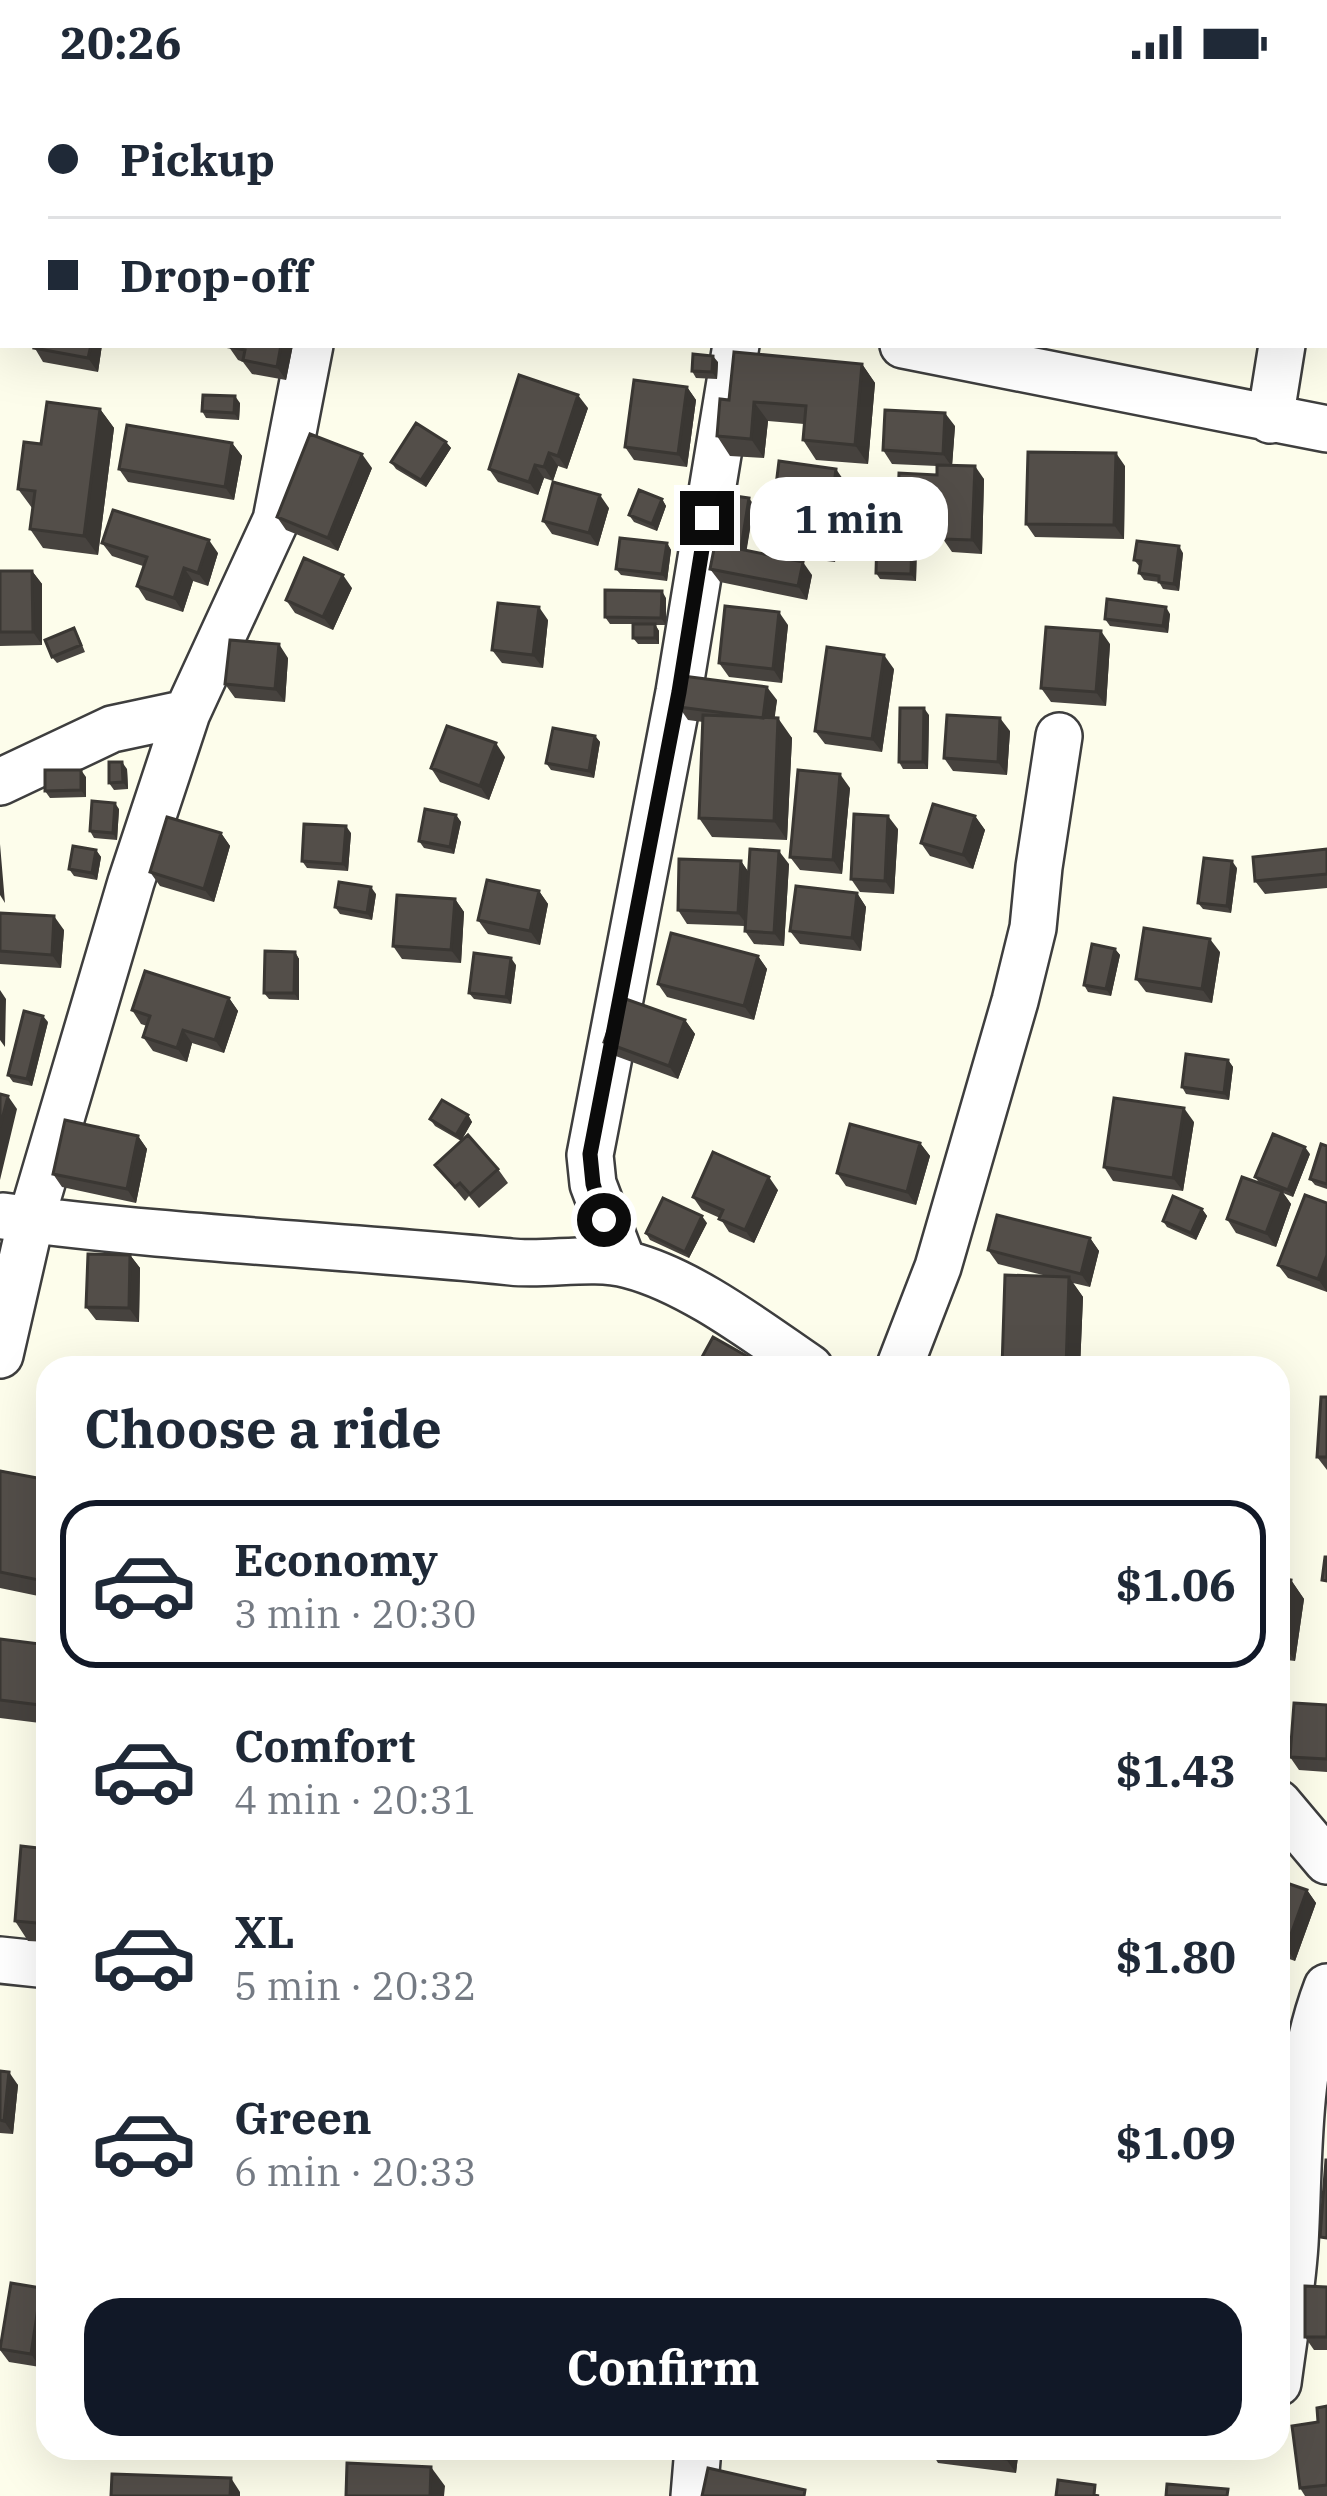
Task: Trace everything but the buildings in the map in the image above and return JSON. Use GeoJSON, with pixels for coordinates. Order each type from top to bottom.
{"type":"FeatureCollection","features":[{"type":"Feature","properties":{"kind":"street"},"geometry":{"type":"LineString","coordinates":[[0,1355],[15,1218],[187,713],[276,520],[309,348]]}},
{"type":"Feature","properties":{"kind":"street"},"geometry":{"type":"LineString","coordinates":[[623,1263],[593,1184],[590,1154],[679,692],[736,348]]}},
{"type":"Feature","properties":{"kind":"street"},"geometry":{"type":"LineString","coordinates":[[925,348],[1327,429]]}},
{"type":"Feature","properties":{"kind":"street"},"geometry":{"type":"LineString","coordinates":[[1270,420],[1282,348]]}},
{"type":"Feature","properties":{"kind":"street"},"geometry":{"type":"LineString","coordinates":[[0,782],[112,729],[187,713]]}},
{"type":"Feature","properties":{"kind":"street"},"geometry":{"type":"LineString","coordinates":[[903,1356],[938,1267],[1016,1001],[1034,928],[1059,736]]}},
{"type":"Feature","properties":{"kind":"street"},"geometry":{"type":"LineString","coordinates":[[15,1218],[532,1264],[623,1263],[728,1313],[792,1356]]}},
{"type":"Feature","properties":{"kind":"street"},"geometry":{"type":"LineString","coordinates":[[1290,1817],[1327,1861]]}},
{"type":"Feature","properties":{"kind":"street"},"geometry":{"type":"LineString","coordinates":[[0,1960],[36,1964]]}},
{"type":"Feature","properties":{"kind":"street"},"geometry":{"type":"LineString","coordinates":[[1290,2287],[1297,2136],[1291,2096],[1327,1987]]}},
{"type":"Feature","properties":{"kind":"street"},"geometry":{"type":"LineString","coordinates":[[694,2496],[697,2460]]}},
{"type":"Feature","properties":{"kind":"route"},"geometry":{"type":"LineString","coordinates":[[604,1220],[590,1154],[679,692],[707,518]]}}]}
